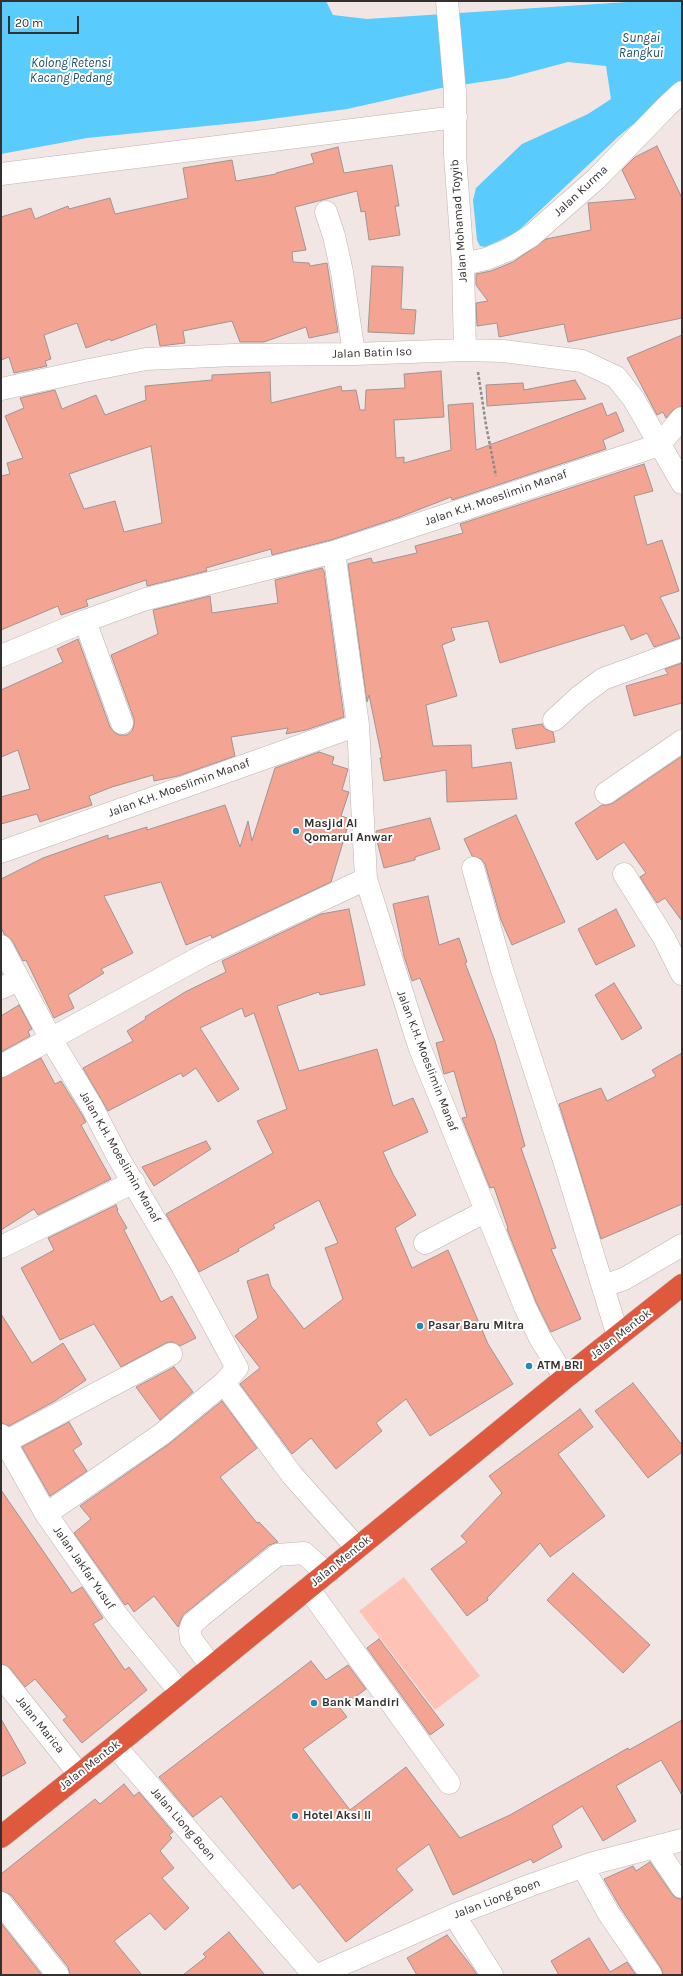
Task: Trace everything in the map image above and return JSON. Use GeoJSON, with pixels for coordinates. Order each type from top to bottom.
{"type":"FeatureCollection","features":[{"type":"Feature","properties":{"kind":"highway","name":"Jalan Mentok"},"geometry":{"type":"LineString","coordinates":[[1,1837],[115,1746],[565,1378],[682,1285]]}},
{"type":"Feature","properties":{"kind":"street","name":"Jalan Mohamad Toyyib"},"geometry":{"type":"LineString","coordinates":[[447,1],[455,92],[455,155],[470,350]]}},
{"type":"Feature","properties":{"kind":"street","name":"Jalan Kurma"},"geometry":{"type":"LineString","coordinates":[[463,264],[486,259],[508,250],[531,236],[596,179],[682,92]]}},
{"type":"Feature","properties":{"kind":"street"},"geometry":{"type":"LineString","coordinates":[[1,174],[456,117]]}},
{"type":"Feature","properties":{"kind":"street"},"geometry":{"type":"LineString","coordinates":[[326,212],[334,236],[342,272],[354,354]]}},
{"type":"Feature","properties":{"kind":"street","name":"Jalan Batin Iso"},"geometry":{"type":"LineString","coordinates":[[1,390],[146,359],[234,355],[354,354],[470,350],[503,351],[582,361],[616,377],[633,398],[682,483]]}},
{"type":"Feature","properties":{"kind":"street"},"geometry":{"type":"LineString","coordinates":[[659,445],[682,418]]}},
{"type":"Feature","properties":{"kind":"street","name":"Jalan K.H. Moeslimin Manaf"},"geometry":{"type":"LineString","coordinates":[[1,656],[85,621],[146,600],[334,552],[659,445]]}},
{"type":"Feature","properties":{"kind":"street","name":"Jalan K.H. Moeslimin Manaf"},"geometry":{"type":"LineString","coordinates":[[334,552],[358,725],[366,879],[419,1046],[525,1307],[540,1338],[565,1378]]}},
{"type":"Feature","properties":{"kind":"street"},"geometry":{"type":"LineString","coordinates":[[85,621],[122,723]]}},
{"type":"Feature","properties":{"kind":"street"},"geometry":{"type":"LineString","coordinates":[[554,720],[579,697],[603,679],[682,650]]}},
{"type":"Feature","properties":{"kind":"street","name":"Jalan K.H. Moeslimin Manaf"},"geometry":{"type":"LineString","coordinates":[[1,852],[358,725]]}},
{"type":"Feature","properties":{"kind":"street"},"geometry":{"type":"LineString","coordinates":[[606,793],[682,741]]}},
{"type":"Feature","properties":{"kind":"street"},"geometry":{"type":"LineString","coordinates":[[473,868],[502,970],[618,1336]]}},
{"type":"Feature","properties":{"kind":"street"},"geometry":{"type":"LineString","coordinates":[[624,874],[664,938],[682,974]]}},
{"type":"Feature","properties":{"kind":"street"},"geometry":{"type":"LineString","coordinates":[[1,1066],[204,955],[366,879]]}},
{"type":"Feature","properties":{"kind":"street","name":"Jalan K.H. Moeslimin Manaf"},"geometry":{"type":"LineString","coordinates":[[1,946],[10,984],[51,1039],[92,1107],[118,1157],[181,1264],[230,1376],[292,1475],[357,1548]]}},
{"type":"Feature","properties":{"kind":"street"},"geometry":{"type":"LineString","coordinates":[[1,1247],[134,1182]]}},
{"type":"Feature","properties":{"kind":"street"},"geometry":{"type":"LineString","coordinates":[[425,1243],[486,1211]]}},
{"type":"Feature","properties":{"kind":"street"},"geometry":{"type":"LineString","coordinates":[[603,1286],[624,1278],[682,1244]]}},
{"type":"Feature","properties":{"kind":"street"},"geometry":{"type":"LineString","coordinates":[[3,1439],[171,1354]]}},
{"type":"Feature","properties":{"kind":"street"},"geometry":{"type":"LineString","coordinates":[[46,1514],[162,1434],[230,1376]]}},
{"type":"Feature","properties":{"kind":"street","name":"Jalan Jakfar Yusuf"},"geometry":{"type":"LineString","coordinates":[[3,1439],[46,1514],[116,1614],[180,1692]]}},
{"type":"Feature","properties":{"kind":"street"},"geometry":{"type":"LineString","coordinates":[[212,1666],[191,1639],[190,1631],[192,1624],[201,1616],[277,1555],[304,1553],[326,1573]]}},
{"type":"Feature","properties":{"kind":"street"},"geometry":{"type":"LineString","coordinates":[[308,1588],[449,1783]]}},
{"type":"Feature","properties":{"kind":"street","name":"Jalan Marica"},"geometry":{"type":"LineString","coordinates":[[1,1676],[79,1774]]}},
{"type":"Feature","properties":{"kind":"street","name":"Jalan Liong Boen"},"geometry":{"type":"LineString","coordinates":[[115,1746],[314,1975]]}},
{"type":"Feature","properties":{"kind":"street","name":"Jalan Liong Boen"},"geometry":{"type":"LineString","coordinates":[[332,1972],[454,1915],[582,1867],[682,1840]]}},
{"type":"Feature","properties":{"kind":"street"},"geometry":{"type":"LineString","coordinates":[[655,1847],[682,1887]]}},
{"type":"Feature","properties":{"kind":"street"},"geometry":{"type":"LineString","coordinates":[[582,1867],[609,1914],[651,1975]]}},
{"type":"Feature","properties":{"kind":"street"},"geometry":{"type":"LineString","coordinates":[[1,1903],[58,1975]]}},
{"type":"Feature","properties":{"kind":"street"},"geometry":{"type":"LineString","coordinates":[[454,1915],[492,1975]]}},
{"type":"Feature","properties":{"kind":"path"},"geometry":{"type":"LineString","coordinates":[[470,350],[501,497]]}},
{"type":"Feature","properties":{"kind":"shaded area"},"geometry":{"type":"Polygon","coordinates":[[[404,1577],[480,1676],[435,1710],[359,1611],[404,1577]]]}},
{"type":"Feature","properties":{"kind":"water"},"geometry":{"type":"Polygon","coordinates":[[[1,1],[326,1],[333,15],[367,19],[643,1],[682,1],[682,84],[619,136],[516,233],[485,247],[480,246],[477,240],[473,200],[476,188],[522,144],[588,114],[611,99],[606,66],[568,62],[508,78],[441,88],[347,109],[256,121],[87,138],[1,154],[1,1]]]}},
{"type":"Feature","properties":{"kind":"building"},"geometry":{"type":"Polygon","coordinates":[[[657,146],[682,198],[682,318],[568,342],[564,324],[499,337],[497,323],[477,326],[476,303],[488,301],[476,285],[476,274],[491,271],[513,262],[546,239],[591,230],[588,203],[636,199],[622,170],[635,157],[657,146]]]}},
{"type":"Feature","properties":{"kind":"building"},"geometry":{"type":"Polygon","coordinates":[[[338,147],[344,173],[392,165],[399,206],[395,206],[400,235],[369,240],[365,211],[361,212],[357,191],[295,207],[306,250],[292,252],[293,262],[309,263],[310,266],[327,263],[338,332],[309,338],[306,327],[264,342],[240,342],[232,321],[183,331],[185,343],[160,346],[156,324],[111,341],[110,339],[86,348],[77,323],[44,335],[51,359],[45,361],[47,366],[14,373],[9,357],[1,360],[1,217],[31,208],[35,219],[68,206],[69,209],[110,198],[115,214],[188,198],[183,168],[232,160],[236,181],[276,174],[314,163],[311,154],[338,147]]]}},
{"type":"Feature","properties":{"kind":"building"},"geometry":{"type":"Polygon","coordinates":[[[372,266],[403,267],[401,309],[416,310],[414,334],[368,332],[372,266]]]}},
{"type":"Feature","properties":{"kind":"building"},"geometry":{"type":"Polygon","coordinates":[[[682,335],[682,406],[673,410],[666,418],[663,412],[657,415],[627,358],[682,335]]]}},
{"type":"Feature","properties":{"kind":"building"},"geometry":{"type":"Polygon","coordinates":[[[441,371],[444,417],[394,420],[396,458],[404,457],[404,463],[451,450],[448,405],[473,403],[476,450],[602,403],[607,416],[616,412],[624,431],[603,440],[606,449],[452,500],[451,497],[400,517],[331,540],[272,555],[271,549],[206,568],[207,571],[147,586],[146,580],[86,600],[88,606],[61,615],[58,606],[1,630],[1,476],[10,474],[7,463],[23,458],[5,416],[24,408],[20,398],[55,390],[62,409],[96,395],[105,415],[146,400],[145,386],[212,380],[212,375],[270,372],[271,403],[341,386],[342,391],[356,390],[360,410],[365,410],[366,390],[405,388],[404,374],[441,371]],[[151,446],[69,474],[84,509],[115,501],[124,532],[162,523],[151,446]]]}},
{"type":"Feature","properties":{"kind":"building"},"geometry":{"type":"Polygon","coordinates":[[[575,380],[586,399],[487,406],[486,385],[523,383],[524,390],[575,380]]]}},
{"type":"Feature","properties":{"kind":"building"},"geometry":{"type":"Polygon","coordinates":[[[644,464],[653,491],[634,496],[647,545],[662,540],[679,591],[660,597],[680,638],[654,647],[647,633],[631,640],[624,625],[500,663],[488,621],[451,628],[455,640],[442,645],[457,696],[426,705],[433,746],[471,745],[472,768],[511,762],[517,799],[447,802],[446,770],[384,781],[380,758],[382,758],[369,695],[367,702],[348,564],[371,558],[373,563],[417,553],[415,546],[463,533],[460,524],[644,464]]]}},
{"type":"Feature","properties":{"kind":"building"},"geometry":{"type":"Polygon","coordinates":[[[322,568],[324,571],[344,717],[306,730],[286,734],[288,728],[231,737],[235,756],[178,776],[154,781],[153,775],[112,787],[89,796],[92,805],[40,822],[37,814],[1,824],[1,797],[30,789],[18,750],[1,757],[1,690],[63,662],[57,649],[78,639],[110,727],[119,735],[127,735],[132,731],[134,719],[111,655],[158,634],[153,610],[210,596],[212,613],[278,603],[275,580],[322,568]]]}},
{"type":"Feature","properties":{"kind":"building"},"geometry":{"type":"Polygon","coordinates":[[[682,663],[682,703],[634,716],[626,686],[668,674],[665,669],[682,663]]]}},
{"type":"Feature","properties":{"kind":"building"},"geometry":{"type":"Polygon","coordinates":[[[542,724],[545,729],[553,732],[555,742],[516,749],[512,729],[542,724]]]}},
{"type":"Feature","properties":{"kind":"building"},"geometry":{"type":"Polygon","coordinates":[[[319,752],[334,757],[332,764],[348,769],[342,790],[349,792],[341,816],[350,819],[331,882],[212,938],[211,935],[186,945],[161,882],[104,896],[133,953],[101,969],[104,973],[68,995],[74,1008],[54,1018],[26,960],[23,961],[12,940],[4,934],[1,927],[1,879],[43,858],[108,835],[108,839],[147,827],[147,830],[225,805],[240,847],[248,821],[252,841],[275,768],[319,752]]]}},
{"type":"Feature","properties":{"kind":"building"},"geometry":{"type":"Polygon","coordinates":[[[682,756],[682,921],[665,898],[657,903],[640,877],[646,873],[624,842],[597,860],[575,823],[602,805],[613,803],[682,756]]]}},
{"type":"Feature","properties":{"kind":"building"},"geometry":{"type":"Polygon","coordinates":[[[516,815],[565,922],[512,945],[501,920],[485,864],[481,859],[472,856],[464,839],[516,815]]]}},
{"type":"Feature","properties":{"kind":"building"},"geometry":{"type":"Polygon","coordinates":[[[430,818],[440,849],[415,857],[415,860],[384,868],[376,831],[430,818]]]}},
{"type":"Feature","properties":{"kind":"building"},"geometry":{"type":"Polygon","coordinates":[[[428,896],[439,945],[459,938],[467,962],[465,963],[495,1041],[525,1146],[521,1148],[556,1248],[551,1249],[581,1319],[551,1332],[536,1302],[507,1229],[508,1228],[494,1187],[490,1188],[462,1118],[467,1117],[454,1071],[444,1074],[436,1043],[444,1041],[420,978],[412,981],[404,956],[393,904],[428,896]]]}},
{"type":"Feature","properties":{"kind":"building"},"geometry":{"type":"Polygon","coordinates":[[[349,909],[365,985],[320,995],[319,992],[277,1006],[299,1071],[377,1049],[393,1106],[413,1098],[428,1132],[383,1152],[393,1174],[416,1215],[395,1228],[412,1268],[448,1250],[488,1344],[513,1384],[430,1436],[406,1399],[376,1423],[382,1431],[336,1469],[311,1438],[292,1454],[240,1384],[260,1368],[235,1336],[258,1318],[247,1281],[268,1274],[271,1286],[304,1329],[343,1299],[325,1248],[338,1243],[319,1200],[273,1225],[275,1228],[238,1249],[239,1251],[199,1272],[166,1214],[273,1153],[257,1121],[287,1109],[254,1013],[245,1017],[242,1008],[200,1028],[239,1089],[218,1102],[196,1068],[183,1077],[181,1073],[108,1111],[83,1068],[133,1041],[127,1031],[146,1019],[145,1017],[185,992],[226,972],[222,961],[321,914],[349,909]]]}},
{"type":"Feature","properties":{"kind":"building"},"geometry":{"type":"Polygon","coordinates":[[[616,909],[635,946],[596,965],[578,929],[616,909]]]}},
{"type":"Feature","properties":{"kind":"building"},"geometry":{"type":"Polygon","coordinates":[[[614,983],[642,1028],[622,1040],[595,995],[614,983]]]}},
{"type":"Feature","properties":{"kind":"building"},"geometry":{"type":"Polygon","coordinates":[[[19,1005],[32,1029],[28,1031],[30,1036],[1,1052],[1,1016],[19,1005]]]}},
{"type":"Feature","properties":{"kind":"building"},"geometry":{"type":"Polygon","coordinates":[[[682,1053],[682,1204],[601,1239],[559,1104],[601,1088],[607,1101],[656,1076],[652,1070],[682,1053]]]}},
{"type":"Feature","properties":{"kind":"building"},"geometry":{"type":"Polygon","coordinates":[[[41,1058],[55,1084],[61,1081],[81,1113],[86,1122],[81,1125],[111,1179],[38,1215],[34,1209],[1,1230],[1,1078],[41,1058]]]}},
{"type":"Feature","properties":{"kind":"building"},"geometry":{"type":"Polygon","coordinates":[[[206,1141],[211,1149],[154,1186],[142,1167],[206,1141]]]}},
{"type":"Feature","properties":{"kind":"building"},"geometry":{"type":"Polygon","coordinates":[[[116,1205],[117,1211],[127,1228],[124,1230],[161,1302],[172,1296],[196,1338],[180,1346],[172,1342],[166,1343],[121,1367],[94,1324],[60,1340],[21,1268],[54,1250],[48,1238],[116,1205]]]}},
{"type":"Feature","properties":{"kind":"building"},"geometry":{"type":"Polygon","coordinates":[[[1,1314],[32,1363],[63,1343],[86,1380],[55,1401],[9,1426],[1,1423],[1,1314]]]}},
{"type":"Feature","properties":{"kind":"building"},"geometry":{"type":"Polygon","coordinates":[[[174,1367],[193,1392],[160,1420],[136,1387],[174,1367]]]}},
{"type":"Feature","properties":{"kind":"building"},"geometry":{"type":"Polygon","coordinates":[[[633,1383],[682,1445],[682,1452],[648,1478],[595,1411],[633,1383]]]}},
{"type":"Feature","properties":{"kind":"building"},"geometry":{"type":"Polygon","coordinates":[[[222,1401],[257,1448],[220,1477],[257,1523],[259,1522],[278,1542],[269,1545],[183,1615],[178,1627],[154,1596],[134,1612],[128,1603],[125,1605],[74,1533],[91,1519],[80,1506],[169,1444],[222,1401]]]}},
{"type":"Feature","properties":{"kind":"building"},"geometry":{"type":"Polygon","coordinates":[[[580,1409],[593,1427],[558,1454],[605,1516],[550,1557],[540,1543],[487,1598],[488,1600],[467,1616],[431,1569],[467,1542],[461,1536],[502,1493],[489,1476],[580,1409]]]}},
{"type":"Feature","properties":{"kind":"building"},"geometry":{"type":"Polygon","coordinates":[[[69,1422],[82,1444],[73,1450],[87,1471],[50,1496],[22,1447],[69,1422]]]}},
{"type":"Feature","properties":{"kind":"building"},"geometry":{"type":"Polygon","coordinates":[[[1,1490],[72,1593],[82,1587],[103,1618],[93,1624],[125,1670],[129,1667],[147,1690],[82,1743],[63,1720],[67,1717],[35,1679],[25,1687],[10,1668],[1,1664],[1,1490]]]}},
{"type":"Feature","properties":{"kind":"building"},"geometry":{"type":"Polygon","coordinates":[[[573,1573],[650,1645],[623,1673],[547,1600],[573,1573]]]}},
{"type":"Feature","properties":{"kind":"building"},"geometry":{"type":"Polygon","coordinates":[[[379,1639],[444,1725],[430,1735],[367,1648],[379,1639]]]}},
{"type":"Feature","properties":{"kind":"building"},"geometry":{"type":"Polygon","coordinates":[[[311,1661],[326,1680],[348,1665],[366,1689],[340,1708],[347,1717],[303,1749],[350,1810],[406,1767],[460,1838],[510,1815],[628,1748],[629,1750],[682,1720],[682,1795],[661,1760],[616,1786],[636,1821],[603,1841],[582,1806],[552,1826],[562,1847],[533,1863],[531,1859],[453,1895],[429,1844],[396,1869],[413,1890],[346,1942],[300,1884],[293,1889],[221,1796],[193,1817],[159,1777],[311,1661]]]}},
{"type":"Feature","properties":{"kind":"building"},"geometry":{"type":"Polygon","coordinates":[[[1,1719],[26,1763],[1,1777],[1,1719]]]}},
{"type":"Feature","properties":{"kind":"building"},"geometry":{"type":"Polygon","coordinates":[[[124,1784],[134,1796],[139,1792],[173,1832],[169,1835],[172,1838],[160,1851],[174,1868],[162,1878],[189,1908],[165,1930],[150,1913],[114,1941],[142,1975],[70,1975],[68,1967],[11,1895],[1,1891],[1,1874],[95,1799],[100,1804],[124,1784]]]}},
{"type":"Feature","properties":{"kind":"building"},"geometry":{"type":"Polygon","coordinates":[[[650,1862],[672,1894],[676,1898],[682,1899],[682,1975],[663,1975],[661,1968],[620,1907],[604,1879],[633,1866],[636,1871],[650,1862]]]}},
{"type":"Feature","properties":{"kind":"building"},"geometry":{"type":"Polygon","coordinates":[[[1,1923],[42,1975],[1,1975],[1,1923]]]}},
{"type":"Feature","properties":{"kind":"building"},"geometry":{"type":"Polygon","coordinates":[[[229,1932],[265,1975],[183,1975],[206,1957],[203,1954],[229,1932]]]}},
{"type":"Feature","properties":{"kind":"building"},"geometry":{"type":"Polygon","coordinates":[[[447,1935],[477,1975],[417,1975],[407,1958],[447,1935]]]}},
{"type":"Feature","properties":{"kind":"building"},"geometry":{"type":"Polygon","coordinates":[[[589,1938],[610,1972],[627,1962],[636,1975],[559,1975],[551,1961],[589,1938]]]}},
{"type":"Feature","properties":{"kind":"place","name":"Masjid Al Qomarul Anwar"},"geometry":{"type":"Point","coordinates":[296,831]}},
{"type":"Feature","properties":{"kind":"place","name":"Pasar Baru Mitra"},"geometry":{"type":"Point","coordinates":[420,1326]}},
{"type":"Feature","properties":{"kind":"place","name":"ATM BRI"},"geometry":{"type":"Point","coordinates":[529,1366]}},
{"type":"Feature","properties":{"kind":"place","name":"Bank Mandiri"},"geometry":{"type":"Point","coordinates":[314,1703]}},
{"type":"Feature","properties":{"kind":"place","name":"Hotel Aksi II"},"geometry":{"type":"Point","coordinates":[295,1816]}},
{"type":"Feature","properties":{"kind":"water label","name":"Sungai Rangkui"},"geometry":{"type":"Point","coordinates":[641,46]}},
{"type":"Feature","properties":{"kind":"water label","name":"Kolong Retensi Kacang Pedang"},"geometry":{"type":"Point","coordinates":[71,70]}}]}
